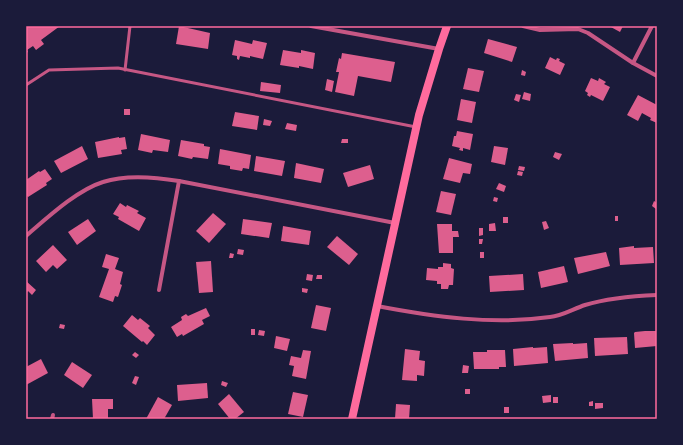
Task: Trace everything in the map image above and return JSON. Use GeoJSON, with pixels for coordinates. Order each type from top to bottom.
{"type":"FeatureCollection","features":[{"type":"Feature","properties":{"kind":"main road"},"geometry":{"type":"LineString","coordinates":[[352,419],[416,127],[447,26]]}},
{"type":"Feature","properties":{"kind":"street"},"geometry":{"type":"LineString","coordinates":[[311,26],[439,48]]}},
{"type":"Feature","properties":{"kind":"street"},"geometry":{"type":"LineString","coordinates":[[523,26],[540,30],[578,29],[588,33],[633,63],[657,76]]}},
{"type":"Feature","properties":{"kind":"street"},"geometry":{"type":"LineString","coordinates":[[633,63],[652,26]]}},
{"type":"Feature","properties":{"kind":"street"},"geometry":{"type":"LineString","coordinates":[[26,236],[70,200],[94,185],[121,178],[135,177],[166,178],[395,223]]}},
{"type":"Feature","properties":{"kind":"street"},"geometry":{"type":"LineString","coordinates":[[159,290],[179,181]]}},
{"type":"Feature","properties":{"kind":"street"},"geometry":{"type":"LineString","coordinates":[[377,306],[457,318],[502,320],[549,317],[599,301],[657,295]]}},
{"type":"Feature","properties":{"kind":"lane"},"geometry":{"type":"LineString","coordinates":[[125,70],[130,26]]}},
{"type":"Feature","properties":{"kind":"lane"},"geometry":{"type":"LineString","coordinates":[[26,85],[49,70],[118,68],[416,127]]}},
{"type":"Feature","properties":{"kind":"building"},"geometry":{"type":"Polygon","coordinates":[[[26,26],[60,26],[41,40],[44,44],[36,50],[33,46],[27,50],[28,52],[26,53],[26,26]]]}},
{"type":"Feature","properties":{"kind":"building"},"geometry":{"type":"Polygon","coordinates":[[[179,26],[210,33],[208,49],[176,44],[179,26]]]}},
{"type":"Feature","properties":{"kind":"building"},"geometry":{"type":"Polygon","coordinates":[[[609,26],[623,26],[620,32],[609,26]]]}},
{"type":"Feature","properties":{"kind":"building"},"geometry":{"type":"Polygon","coordinates":[[[488,39],[517,47],[512,62],[484,53],[488,39]]]}},
{"type":"Feature","properties":{"kind":"building"},"geometry":{"type":"Polygon","coordinates":[[[235,40],[252,44],[253,40],[267,43],[263,59],[250,56],[250,58],[240,56],[239,60],[237,59],[237,56],[232,55],[235,40]]]}},
{"type":"Feature","properties":{"kind":"building"},"geometry":{"type":"Polygon","coordinates":[[[283,50],[301,53],[301,50],[315,53],[313,69],[299,66],[299,68],[280,65],[283,50]]]}},
{"type":"Feature","properties":{"kind":"building"},"geometry":{"type":"Polygon","coordinates":[[[342,53],[395,62],[391,82],[358,76],[354,96],[335,92],[339,72],[336,72],[339,58],[341,59],[342,53]]]}},
{"type":"Feature","properties":{"kind":"building"},"geometry":{"type":"Polygon","coordinates":[[[550,57],[556,60],[557,58],[560,59],[559,61],[565,64],[560,75],[545,68],[550,57]]]}},
{"type":"Feature","properties":{"kind":"building"},"geometry":{"type":"Polygon","coordinates":[[[468,68],[484,71],[479,92],[463,89],[468,68]]]}},
{"type":"Feature","properties":{"kind":"building"},"geometry":{"type":"Polygon","coordinates":[[[522,70],[526,72],[525,76],[521,75],[522,70]]]}},
{"type":"Feature","properties":{"kind":"building"},"geometry":{"type":"Polygon","coordinates":[[[591,78],[598,81],[599,78],[606,82],[604,84],[610,87],[603,101],[591,95],[590,97],[587,95],[588,93],[585,91],[591,78]]]}},
{"type":"Feature","properties":{"kind":"building"},"geometry":{"type":"Polygon","coordinates":[[[327,79],[334,81],[332,92],[325,90],[327,79]]]}},
{"type":"Feature","properties":{"kind":"building"},"geometry":{"type":"Polygon","coordinates":[[[261,82],[281,85],[280,93],[260,91],[261,82]]]}},
{"type":"Feature","properties":{"kind":"building"},"geometry":{"type":"Polygon","coordinates":[[[524,92],[531,94],[530,101],[522,99],[524,92]]]}},
{"type":"Feature","properties":{"kind":"building"},"geometry":{"type":"Polygon","coordinates":[[[516,94],[521,95],[519,102],[514,100],[516,94]]]}},
{"type":"Feature","properties":{"kind":"building"},"geometry":{"type":"Polygon","coordinates":[[[638,95],[657,105],[657,123],[650,120],[651,118],[642,113],[638,121],[627,115],[638,95]]]}},
{"type":"Feature","properties":{"kind":"building"},"geometry":{"type":"Polygon","coordinates":[[[461,99],[476,102],[472,123],[457,120],[461,99]]]}},
{"type":"Feature","properties":{"kind":"building"},"geometry":{"type":"Polygon","coordinates":[[[124,109],[130,109],[130,115],[124,115],[124,109]]]}},
{"type":"Feature","properties":{"kind":"building"},"geometry":{"type":"Polygon","coordinates":[[[235,112],[259,116],[257,130],[232,126],[235,112]]]}},
{"type":"Feature","properties":{"kind":"building"},"geometry":{"type":"Polygon","coordinates":[[[264,119],[272,121],[270,126],[263,125],[264,119]]]}},
{"type":"Feature","properties":{"kind":"building"},"geometry":{"type":"Polygon","coordinates":[[[287,123],[297,125],[296,131],[285,129],[287,123]]]}},
{"type":"Feature","properties":{"kind":"building"},"geometry":{"type":"Polygon","coordinates":[[[457,131],[473,134],[470,150],[463,148],[463,151],[459,150],[460,148],[452,146],[454,136],[456,136],[457,131]]]}},
{"type":"Feature","properties":{"kind":"building"},"geometry":{"type":"Polygon","coordinates":[[[141,134],[170,140],[168,152],[153,150],[152,153],[138,150],[141,134]]]}},
{"type":"Feature","properties":{"kind":"building"},"geometry":{"type":"Polygon","coordinates":[[[125,137],[127,149],[121,150],[122,154],[98,158],[95,142],[125,137]]]}},
{"type":"Feature","properties":{"kind":"building"},"geometry":{"type":"Polygon","coordinates":[[[342,139],[348,139],[348,143],[341,143],[342,139]]]}},
{"type":"Feature","properties":{"kind":"building"},"geometry":{"type":"Polygon","coordinates":[[[181,140],[204,144],[204,146],[210,147],[208,159],[193,157],[192,159],[178,156],[181,140]]]}},
{"type":"Feature","properties":{"kind":"building"},"geometry":{"type":"Polygon","coordinates":[[[82,146],[88,159],[61,173],[54,161],[82,146]]]}},
{"type":"Feature","properties":{"kind":"building"},"geometry":{"type":"Polygon","coordinates":[[[494,146],[508,148],[505,165],[491,162],[494,146]]]}},
{"type":"Feature","properties":{"kind":"building"},"geometry":{"type":"Polygon","coordinates":[[[220,149],[251,155],[249,169],[243,168],[242,171],[230,169],[230,166],[218,164],[220,149]]]}},
{"type":"Feature","properties":{"kind":"building"},"geometry":{"type":"Polygon","coordinates":[[[555,152],[562,154],[559,160],[553,157],[555,152]]]}},
{"type":"Feature","properties":{"kind":"building"},"geometry":{"type":"Polygon","coordinates":[[[256,156],[285,161],[282,176],[254,171],[256,156]]]}},
{"type":"Feature","properties":{"kind":"building"},"geometry":{"type":"Polygon","coordinates":[[[449,158],[472,164],[470,174],[463,173],[460,183],[443,179],[449,158]]]}},
{"type":"Feature","properties":{"kind":"building"},"geometry":{"type":"Polygon","coordinates":[[[296,163],[324,169],[321,183],[294,178],[296,163]]]}},
{"type":"Feature","properties":{"kind":"building"},"geometry":{"type":"Polygon","coordinates":[[[370,165],[374,179],[348,187],[343,173],[370,165]]]}},
{"type":"Feature","properties":{"kind":"building"},"geometry":{"type":"Polygon","coordinates":[[[519,166],[525,167],[524,171],[518,170],[519,166]]]}},
{"type":"Feature","properties":{"kind":"building"},"geometry":{"type":"Polygon","coordinates":[[[45,169],[52,179],[46,183],[47,185],[28,197],[26,195],[26,180],[39,171],[40,172],[45,169]]]}},
{"type":"Feature","properties":{"kind":"building"},"geometry":{"type":"Polygon","coordinates":[[[518,171],[523,172],[522,176],[517,175],[518,171]]]}},
{"type":"Feature","properties":{"kind":"building"},"geometry":{"type":"Polygon","coordinates":[[[499,183],[506,186],[504,192],[496,189],[499,183]]]}},
{"type":"Feature","properties":{"kind":"building"},"geometry":{"type":"Polygon","coordinates":[[[441,191],[456,194],[451,215],[436,212],[441,191]]]}},
{"type":"Feature","properties":{"kind":"building"},"geometry":{"type":"Polygon","coordinates":[[[494,197],[498,198],[497,202],[493,201],[494,197]]]}},
{"type":"Feature","properties":{"kind":"building"},"geometry":{"type":"Polygon","coordinates":[[[654,201],[657,203],[656,209],[652,206],[654,201]]]}},
{"type":"Feature","properties":{"kind":"building"},"geometry":{"type":"Polygon","coordinates":[[[120,203],[126,207],[127,205],[139,211],[137,213],[146,218],[139,231],[118,219],[119,217],[113,214],[120,203]]]}},
{"type":"Feature","properties":{"kind":"building"},"geometry":{"type":"Polygon","coordinates":[[[213,213],[226,224],[209,243],[196,231],[213,213]]]}},
{"type":"Feature","properties":{"kind":"building"},"geometry":{"type":"Polygon","coordinates":[[[615,216],[618,216],[618,221],[615,221],[615,216]]]}},
{"type":"Feature","properties":{"kind":"building"},"geometry":{"type":"Polygon","coordinates":[[[503,217],[508,217],[508,223],[503,223],[503,217]]]}},
{"type":"Feature","properties":{"kind":"building"},"geometry":{"type":"Polygon","coordinates":[[[88,219],[96,231],[77,245],[68,232],[88,219]]]}},
{"type":"Feature","properties":{"kind":"building"},"geometry":{"type":"Polygon","coordinates":[[[243,219],[272,223],[269,238],[241,234],[243,219]]]}},
{"type":"Feature","properties":{"kind":"building"},"geometry":{"type":"Polygon","coordinates":[[[546,221],[549,228],[544,230],[542,222],[546,221]]]}},
{"type":"Feature","properties":{"kind":"building"},"geometry":{"type":"Polygon","coordinates":[[[495,223],[496,231],[489,231],[489,224],[495,223]]]}},
{"type":"Feature","properties":{"kind":"building"},"geometry":{"type":"Polygon","coordinates":[[[437,224],[452,224],[452,231],[458,231],[459,237],[453,237],[453,253],[439,253],[437,224]]]}},
{"type":"Feature","properties":{"kind":"building"},"geometry":{"type":"Polygon","coordinates":[[[283,226],[311,231],[309,245],[281,241],[283,226]]]}},
{"type":"Feature","properties":{"kind":"building"},"geometry":{"type":"Polygon","coordinates":[[[479,228],[483,228],[483,235],[479,236],[479,228]]]}},
{"type":"Feature","properties":{"kind":"building"},"geometry":{"type":"Polygon","coordinates":[[[337,236],[358,254],[349,265],[327,247],[337,236]]]}},
{"type":"Feature","properties":{"kind":"building"},"geometry":{"type":"Polygon","coordinates":[[[479,239],[483,239],[482,244],[479,244],[479,239]]]}},
{"type":"Feature","properties":{"kind":"building"},"geometry":{"type":"Polygon","coordinates":[[[53,245],[67,260],[57,269],[53,265],[46,272],[36,261],[53,245]]]}},
{"type":"Feature","properties":{"kind":"building"},"geometry":{"type":"Polygon","coordinates":[[[634,246],[634,248],[653,247],[654,263],[620,265],[619,248],[634,246]]]}},
{"type":"Feature","properties":{"kind":"building"},"geometry":{"type":"Polygon","coordinates":[[[238,249],[244,250],[243,255],[237,254],[238,249]]]}},
{"type":"Feature","properties":{"kind":"building"},"geometry":{"type":"Polygon","coordinates":[[[480,252],[484,252],[484,258],[480,258],[480,252]]]}},
{"type":"Feature","properties":{"kind":"building"},"geometry":{"type":"Polygon","coordinates":[[[606,252],[610,266],[578,274],[574,258],[606,252]]]}},
{"type":"Feature","properties":{"kind":"building"},"geometry":{"type":"Polygon","coordinates":[[[230,253],[234,254],[233,258],[229,258],[230,253]]]}},
{"type":"Feature","properties":{"kind":"building"},"geometry":{"type":"Polygon","coordinates":[[[106,254],[119,258],[115,269],[123,272],[120,284],[122,285],[118,297],[115,296],[113,302],[99,297],[109,269],[102,267],[106,254]]]}},
{"type":"Feature","properties":{"kind":"building"},"geometry":{"type":"Polygon","coordinates":[[[211,261],[213,292],[199,293],[196,262],[211,261]]]}},
{"type":"Feature","properties":{"kind":"building"},"geometry":{"type":"Polygon","coordinates":[[[443,263],[451,264],[451,268],[454,269],[453,285],[449,285],[448,289],[441,289],[441,284],[437,284],[437,281],[426,280],[427,268],[438,269],[438,267],[443,267],[443,263]]]}},
{"type":"Feature","properties":{"kind":"building"},"geometry":{"type":"Polygon","coordinates":[[[564,266],[568,282],[541,288],[538,272],[564,266]]]}},
{"type":"Feature","properties":{"kind":"building"},"geometry":{"type":"Polygon","coordinates":[[[307,274],[313,275],[312,281],[306,280],[307,274]]]}},
{"type":"Feature","properties":{"kind":"building"},"geometry":{"type":"Polygon","coordinates":[[[523,274],[524,290],[490,292],[489,276],[523,274]]]}},
{"type":"Feature","properties":{"kind":"building"},"geometry":{"type":"Polygon","coordinates":[[[317,275],[322,275],[322,279],[316,279],[317,275]]]}},
{"type":"Feature","properties":{"kind":"building"},"geometry":{"type":"Polygon","coordinates":[[[26,281],[36,290],[32,295],[28,291],[26,293],[26,281]]]}},
{"type":"Feature","properties":{"kind":"building"},"geometry":{"type":"Polygon","coordinates":[[[302,288],[308,289],[307,293],[302,292],[302,288]]]}},
{"type":"Feature","properties":{"kind":"building"},"geometry":{"type":"Polygon","coordinates":[[[316,305],[331,308],[326,331],[311,328],[316,305]]]}},
{"type":"Feature","properties":{"kind":"building"},"geometry":{"type":"Polygon","coordinates":[[[206,308],[210,316],[202,320],[204,324],[183,336],[182,334],[177,337],[171,327],[182,320],[181,317],[186,314],[188,316],[206,308]]]}},
{"type":"Feature","properties":{"kind":"building"},"geometry":{"type":"Polygon","coordinates":[[[132,315],[138,320],[140,318],[150,326],[148,328],[155,335],[147,345],[123,326],[132,315]]]}},
{"type":"Feature","properties":{"kind":"building"},"geometry":{"type":"Polygon","coordinates":[[[60,324],[65,325],[64,329],[59,328],[60,324]]]}},
{"type":"Feature","properties":{"kind":"building"},"geometry":{"type":"Polygon","coordinates":[[[251,329],[255,329],[255,335],[251,335],[251,329]]]}},
{"type":"Feature","properties":{"kind":"building"},"geometry":{"type":"Polygon","coordinates":[[[259,330],[265,331],[264,336],[258,335],[259,330]]]}},
{"type":"Feature","properties":{"kind":"building"},"geometry":{"type":"Polygon","coordinates":[[[657,331],[657,346],[635,348],[634,333],[657,331]]]}},
{"type":"Feature","properties":{"kind":"building"},"geometry":{"type":"Polygon","coordinates":[[[276,336],[290,339],[287,351],[274,348],[276,336]]]}},
{"type":"Feature","properties":{"kind":"building"},"geometry":{"type":"Polygon","coordinates":[[[627,337],[628,354],[595,356],[594,338],[627,337]]]}},
{"type":"Feature","properties":{"kind":"building"},"geometry":{"type":"Polygon","coordinates":[[[587,343],[588,358],[555,361],[553,344],[587,343]]]}},
{"type":"Feature","properties":{"kind":"building"},"geometry":{"type":"Polygon","coordinates":[[[547,347],[548,363],[514,366],[513,349],[547,347]]]}},
{"type":"Feature","properties":{"kind":"building"},"geometry":{"type":"Polygon","coordinates":[[[405,349],[420,351],[419,360],[425,361],[424,376],[417,375],[417,381],[402,380],[405,349]]]}},
{"type":"Feature","properties":{"kind":"building"},"geometry":{"type":"Polygon","coordinates":[[[303,350],[311,351],[306,379],[292,376],[294,366],[289,365],[291,356],[301,358],[303,350]]]}},
{"type":"Feature","properties":{"kind":"building"},"geometry":{"type":"Polygon","coordinates":[[[487,350],[505,350],[506,367],[499,367],[499,369],[474,369],[473,352],[487,352],[487,350]]]}},
{"type":"Feature","properties":{"kind":"building"},"geometry":{"type":"Polygon","coordinates":[[[135,352],[139,355],[136,358],[132,355],[135,352]]]}},
{"type":"Feature","properties":{"kind":"building"},"geometry":{"type":"Polygon","coordinates":[[[41,359],[48,373],[26,385],[26,367],[41,359]]]}},
{"type":"Feature","properties":{"kind":"building"},"geometry":{"type":"Polygon","coordinates":[[[72,362],[92,375],[83,388],[64,375],[72,362]]]}},
{"type":"Feature","properties":{"kind":"building"},"geometry":{"type":"Polygon","coordinates":[[[463,365],[469,366],[468,373],[462,373],[463,365]]]}},
{"type":"Feature","properties":{"kind":"building"},"geometry":{"type":"Polygon","coordinates":[[[135,376],[139,377],[136,385],[132,383],[135,376]]]}},
{"type":"Feature","properties":{"kind":"building"},"geometry":{"type":"Polygon","coordinates":[[[222,381],[228,383],[226,387],[221,385],[222,381]]]}},
{"type":"Feature","properties":{"kind":"building"},"geometry":{"type":"Polygon","coordinates":[[[207,383],[208,398],[178,401],[177,385],[207,383]]]}},
{"type":"Feature","properties":{"kind":"building"},"geometry":{"type":"Polygon","coordinates":[[[465,389],[470,389],[470,394],[465,394],[465,389]]]}},
{"type":"Feature","properties":{"kind":"building"},"geometry":{"type":"Polygon","coordinates":[[[293,392],[308,395],[303,417],[288,414],[293,392]]]}},
{"type":"Feature","properties":{"kind":"building"},"geometry":{"type":"Polygon","coordinates":[[[229,394],[244,412],[235,419],[230,419],[218,404],[229,394]]]}},
{"type":"Feature","properties":{"kind":"building"},"geometry":{"type":"Polygon","coordinates":[[[551,395],[551,402],[543,403],[542,396],[551,395]]]}},
{"type":"Feature","properties":{"kind":"building"},"geometry":{"type":"Polygon","coordinates":[[[158,397],[172,405],[164,419],[146,419],[158,397]]]}},
{"type":"Feature","properties":{"kind":"building"},"geometry":{"type":"Polygon","coordinates":[[[553,397],[558,397],[558,403],[553,403],[553,397]]]}},
{"type":"Feature","properties":{"kind":"building"},"geometry":{"type":"Polygon","coordinates":[[[92,399],[113,399],[113,409],[108,409],[108,419],[93,419],[92,399]]]}},
{"type":"Feature","properties":{"kind":"building"},"geometry":{"type":"Polygon","coordinates":[[[593,401],[593,406],[589,406],[589,402],[593,401]]]}},
{"type":"Feature","properties":{"kind":"building"},"geometry":{"type":"Polygon","coordinates":[[[595,403],[603,403],[603,408],[595,409],[595,403]]]}},
{"type":"Feature","properties":{"kind":"building"},"geometry":{"type":"Polygon","coordinates":[[[396,404],[410,405],[409,419],[395,419],[396,404]]]}},
{"type":"Feature","properties":{"kind":"building"},"geometry":{"type":"Polygon","coordinates":[[[504,407],[509,407],[509,413],[504,413],[504,407]]]}}]}
